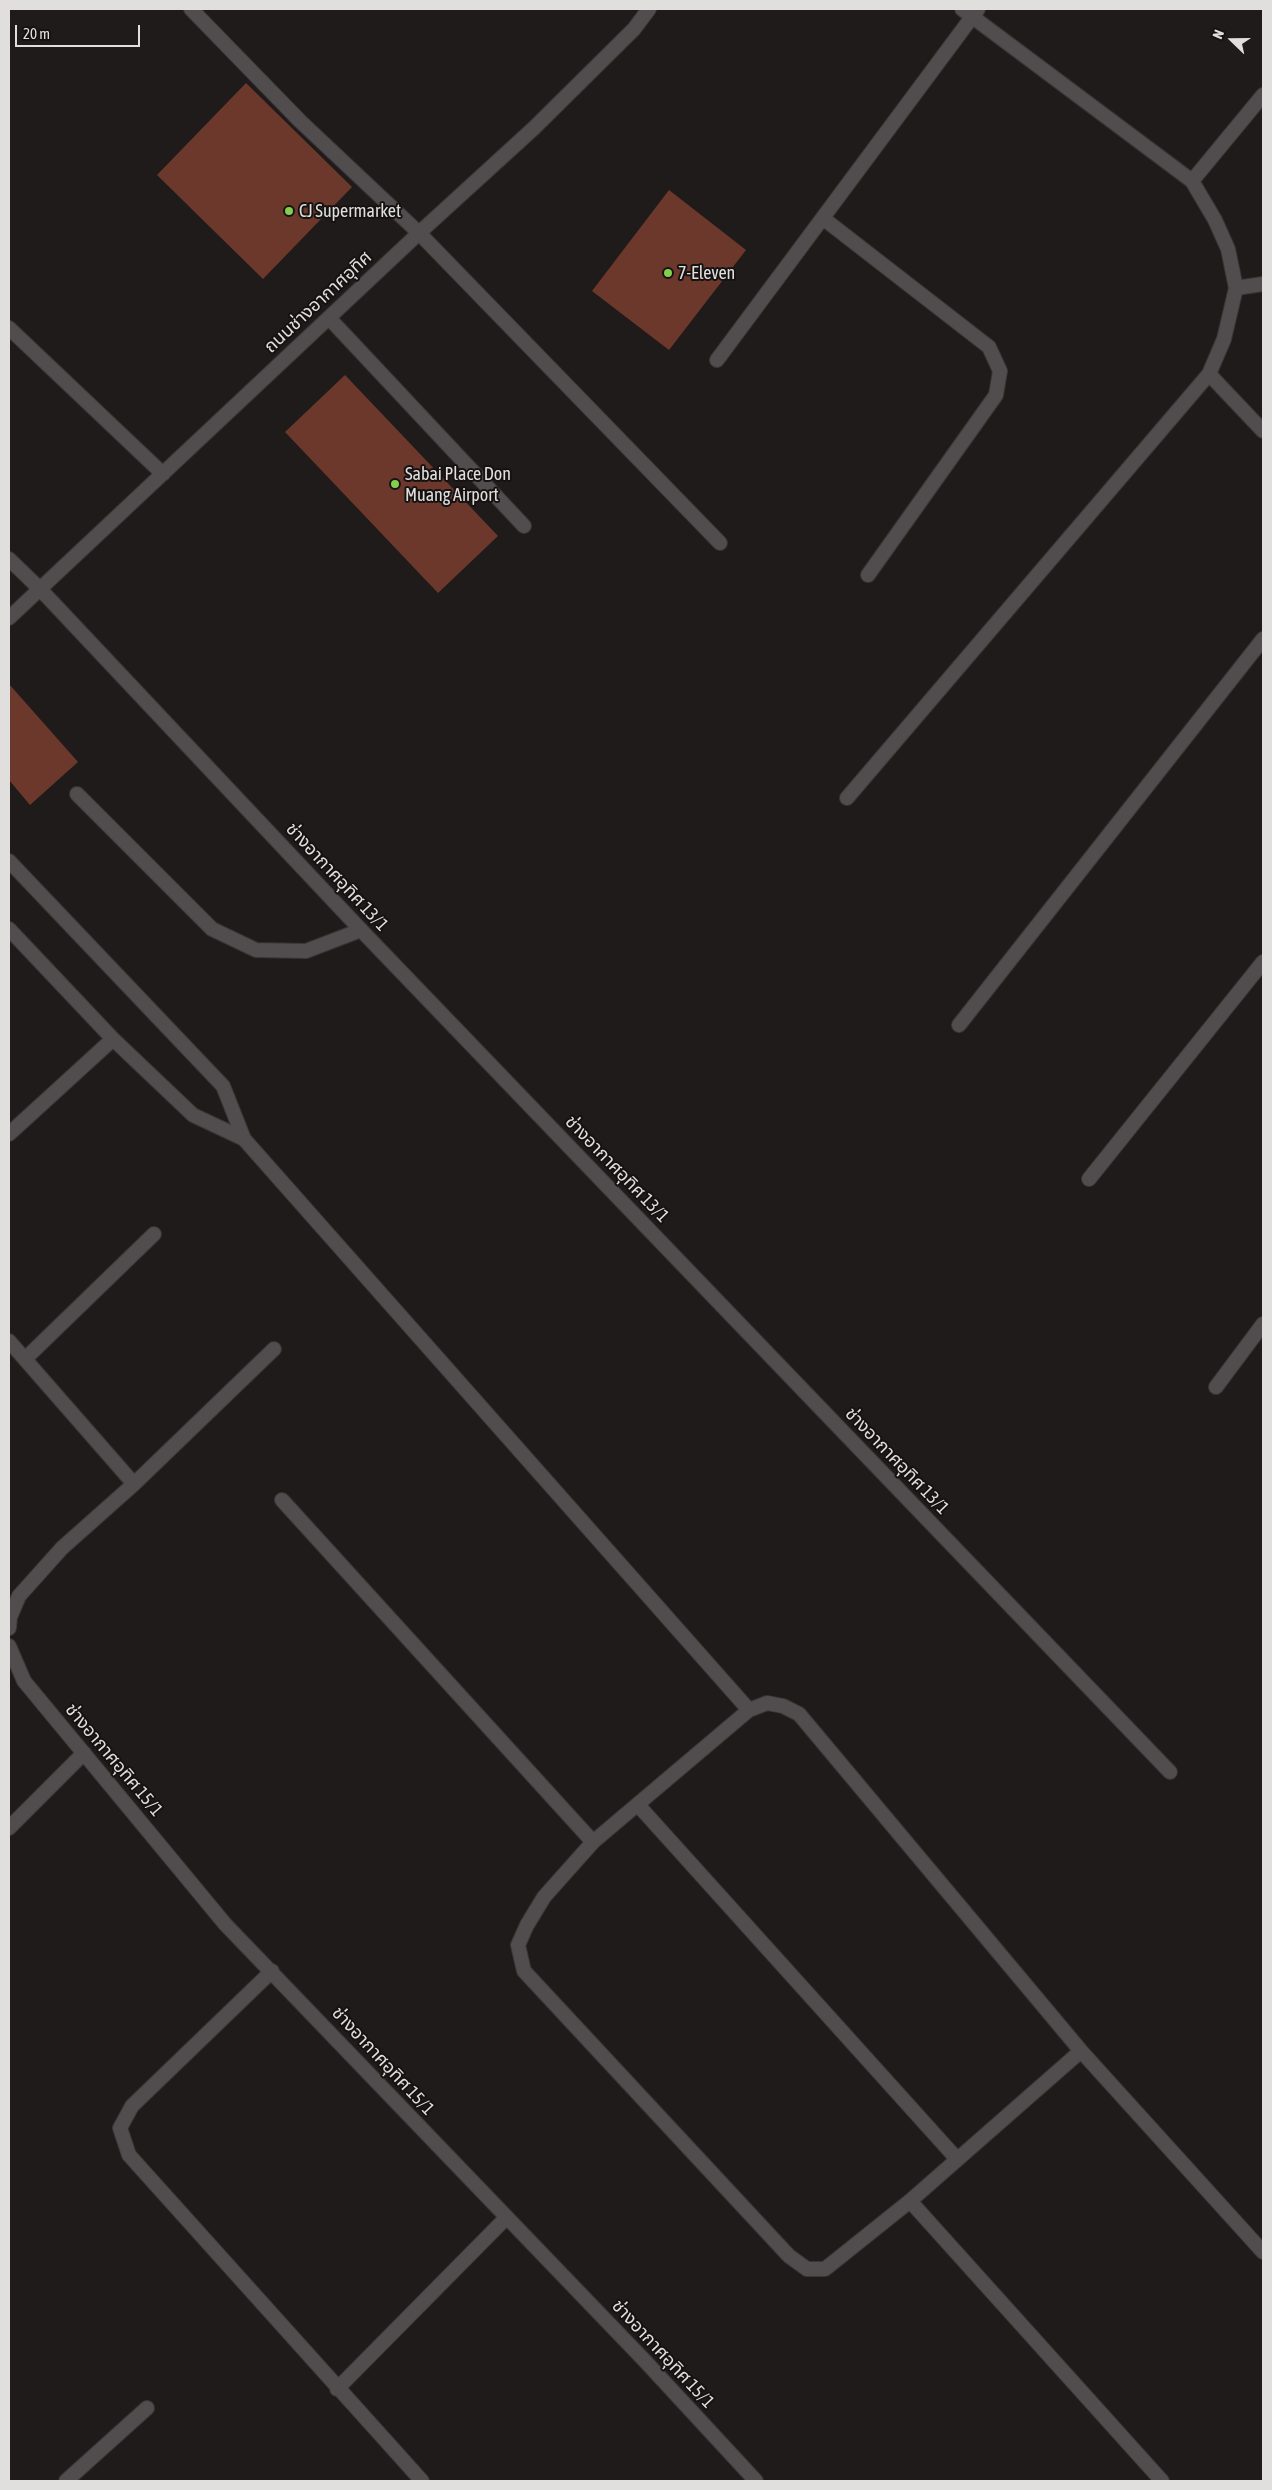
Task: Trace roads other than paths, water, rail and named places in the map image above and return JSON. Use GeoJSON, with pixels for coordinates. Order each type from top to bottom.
{"type":"FeatureCollection","features":[{"type":"Feature","properties":{"kind":"street"},"geometry":{"type":"LineString","coordinates":[[190,9],[300,121],[419,233],[720,543]]}},
{"type":"Feature","properties":{"kind":"street","name":"ถนนช่างอากาศอุทิศ"},"geometry":{"type":"LineString","coordinates":[[9,618],[419,233],[534,128],[634,29],[649,9]]}},
{"type":"Feature","properties":{"kind":"street"},"geometry":{"type":"LineString","coordinates":[[717,360],[824,219],[971,11],[1192,181],[1215,220],[1228,248],[1236,288],[1224,339],[1210,374],[847,798]]}},
{"type":"Feature","properties":{"kind":"street"},"geometry":{"type":"LineString","coordinates":[[1192,181],[1263,95]]}},
{"type":"Feature","properties":{"kind":"street"},"geometry":{"type":"LineString","coordinates":[[824,219],[989,347],[1000,371],[996,395],[868,575]]}},
{"type":"Feature","properties":{"kind":"street"},"geometry":{"type":"LineString","coordinates":[[1236,288],[1263,284]]}},
{"type":"Feature","properties":{"kind":"street"},"geometry":{"type":"LineString","coordinates":[[329,318],[524,526]]}},
{"type":"Feature","properties":{"kind":"street"},"geometry":{"type":"LineString","coordinates":[[9,328],[163,474]]}},
{"type":"Feature","properties":{"kind":"street"},"geometry":{"type":"LineString","coordinates":[[1210,374],[1263,431]]}},
{"type":"Feature","properties":{"kind":"street","name":"ช่างอากาศอุทิศ 13/1"},"geometry":{"type":"LineString","coordinates":[[9,559],[40,589],[360,930],[1170,1772]]}},
{"type":"Feature","properties":{"kind":"street"},"geometry":{"type":"LineString","coordinates":[[959,1025],[1263,639]]}},
{"type":"Feature","properties":{"kind":"street"},"geometry":{"type":"LineString","coordinates":[[77,794],[212,928],[256,950],[306,951],[360,930]]}},
{"type":"Feature","properties":{"kind":"street"},"geometry":{"type":"LineString","coordinates":[[9,861],[223,1086],[244,1139],[749,1710]]}},
{"type":"Feature","properties":{"kind":"street"},"geometry":{"type":"LineString","coordinates":[[9,930],[113,1039],[193,1115],[244,1139]]}},
{"type":"Feature","properties":{"kind":"street"},"geometry":{"type":"LineString","coordinates":[[1089,1179],[1263,962]]}},
{"type":"Feature","properties":{"kind":"street"},"geometry":{"type":"LineString","coordinates":[[9,1134],[113,1039]]}},
{"type":"Feature","properties":{"kind":"street"},"geometry":{"type":"LineString","coordinates":[[25,1359],[154,1234]]}},
{"type":"Feature","properties":{"kind":"street"},"geometry":{"type":"LineString","coordinates":[[1216,1387],[1263,1324]]}},
{"type":"Feature","properties":{"kind":"street"},"geometry":{"type":"LineString","coordinates":[[9,1342],[134,1484]]}},
{"type":"Feature","properties":{"kind":"street"},"geometry":{"type":"LineString","coordinates":[[9,1628],[13,1610],[25,1590],[62,1548],[134,1484],[274,1349]]}},
{"type":"Feature","properties":{"kind":"street"},"geometry":{"type":"LineString","coordinates":[[282,1500],[593,1842]]}},
{"type":"Feature","properties":{"kind":"street","name":"ช่างอากาศอุทิศ 15/1"},"geometry":{"type":"LineString","coordinates":[[9,1646],[24,1681],[225,1924],[644,2361],[756,2481]]}},
{"type":"Feature","properties":{"kind":"street"},"geometry":{"type":"LineString","coordinates":[[1080,2051],[910,2201],[825,2269],[807,2268],[789,2256],[524,1972],[518,1945],[526,1924],[544,1896],[593,1842],[749,1710],[767,1703],[783,1706],[798,1714],[1080,2051],[1263,2252]]}},
{"type":"Feature","properties":{"kind":"street"},"geometry":{"type":"LineString","coordinates":[[9,1828],[84,1753]]}},
{"type":"Feature","properties":{"kind":"street"},"geometry":{"type":"LineString","coordinates":[[638,1805],[957,2159]]}},
{"type":"Feature","properties":{"kind":"street"},"geometry":{"type":"LineString","coordinates":[[272,1971],[132,2106],[120,2128],[129,2155],[337,2389],[422,2481]]}},
{"type":"Feature","properties":{"kind":"street"},"geometry":{"type":"LineString","coordinates":[[910,2201],[1162,2481]]}},
{"type":"Feature","properties":{"kind":"street"},"geometry":{"type":"LineString","coordinates":[[337,2389],[506,2218]]}},
{"type":"Feature","properties":{"kind":"street"},"geometry":{"type":"LineString","coordinates":[[66,2481],[146,2408]]}},
{"type":"Feature","properties":{"kind":"place","name":"CJ Supermarket"},"geometry":{"type":"Point","coordinates":[289,211]}},
{"type":"Feature","properties":{"kind":"place","name":"7-Eleven"},"geometry":{"type":"Point","coordinates":[668,273]}},
{"type":"Feature","properties":{"kind":"place","name":"Sabai Place Don Muang Airport"},"geometry":{"type":"Point","coordinates":[395,484]}}]}
